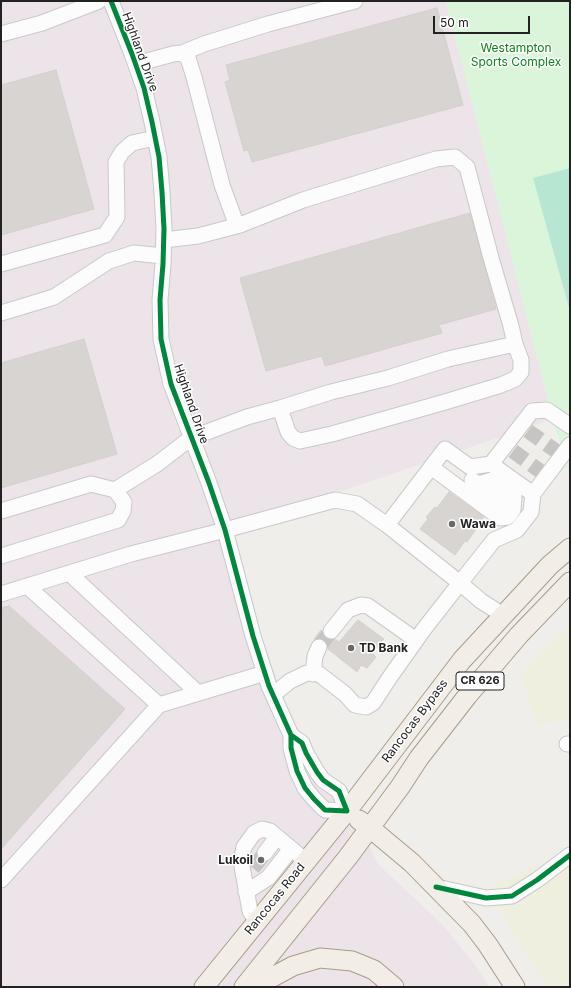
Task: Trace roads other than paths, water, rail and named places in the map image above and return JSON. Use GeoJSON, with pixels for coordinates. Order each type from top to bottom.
{"type":"FeatureCollection","features":[{"type":"Feature","properties":{"kind":"main road","name":"Rancocas Bypass"},"geometry":{"type":"LineString","coordinates":[[347,812],[462,660],[550,565],[570,548]]}},
{"type":"Feature","properties":{"kind":"main road","name":"CR 626"},"geometry":{"type":"LineString","coordinates":[[244,987],[348,857],[468,695],[519,635],[570,582]]}},
{"type":"Feature","properties":{"kind":"main road"},"geometry":{"type":"LineString","coordinates":[[347,812],[369,827],[412,863],[472,924],[488,945],[515,987]]}},
{"type":"Feature","properties":{"kind":"main road","name":"Rancocas Road"},"geometry":{"type":"LineString","coordinates":[[204,987],[347,812]]}},
{"type":"Feature","properties":{"kind":"main road"},"geometry":{"type":"LineString","coordinates":[[258,987],[267,980],[293,966],[320,958],[352,961],[374,970],[394,987]]}},
{"type":"Feature","properties":{"kind":"street"},"geometry":{"type":"LineString","coordinates":[[1,34],[42,23],[99,1]]}},
{"type":"Feature","properties":{"kind":"street","name":"Highland Drive"},"geometry":{"type":"LineString","coordinates":[[111,1],[144,88],[159,157],[164,240],[160,300],[161,339],[171,384],[225,530],[253,636],[273,695],[291,735],[291,748],[297,771],[305,788],[325,810],[347,812],[339,791],[323,780],[306,753],[302,743],[291,735]]}},
{"type":"Feature","properties":{"kind":"street"},"geometry":{"type":"LineString","coordinates":[[136,64],[163,56],[182,53],[204,44],[268,24],[355,1]]}},
{"type":"Feature","properties":{"kind":"street"},"geometry":{"type":"LineString","coordinates":[[182,53],[188,58],[222,184],[237,226]]}},
{"type":"Feature","properties":{"kind":"street"},"geometry":{"type":"LineString","coordinates":[[1,264],[105,235],[117,218],[116,162],[122,152],[132,143],[155,138]]}},
{"type":"Feature","properties":{"kind":"street"},"geometry":{"type":"LineString","coordinates":[[164,240],[198,236],[237,226],[303,200],[436,159],[455,157],[467,167],[515,344],[521,360],[521,372],[515,379],[501,385],[332,434],[300,441],[293,438],[288,432],[280,408]]}},
{"type":"Feature","properties":{"kind":"street"},"geometry":{"type":"LineString","coordinates":[[1,313],[54,297],[109,261],[134,254],[163,256]]}},
{"type":"Feature","properties":{"kind":"street"},"geometry":{"type":"LineString","coordinates":[[115,490],[157,464],[191,438],[247,417],[448,360],[515,344]]}},
{"type":"Feature","properties":{"kind":"street"},"geometry":{"type":"LineString","coordinates":[[387,525],[445,449],[470,467],[491,464],[509,448],[525,428],[532,411],[547,410],[570,426]]}},
{"type":"Feature","properties":{"kind":"street"},"geometry":{"type":"LineString","coordinates":[[273,695],[290,681],[307,673],[319,674],[345,694],[355,704],[366,707],[374,703],[416,640],[494,540],[517,530],[531,512],[533,494],[543,474],[563,451]]}},
{"type":"Feature","properties":{"kind":"street"},"geometry":{"type":"LineString","coordinates":[[435,461],[478,484],[492,480],[514,497],[513,510],[508,517],[500,518],[435,461]]}},
{"type":"Feature","properties":{"kind":"street"},"geometry":{"type":"LineString","coordinates":[[491,464],[533,494]]}},
{"type":"Feature","properties":{"kind":"street"},"geometry":{"type":"LineString","coordinates":[[1,511],[91,484],[115,490],[124,502],[124,511],[118,520],[1,556]]}},
{"type":"Feature","properties":{"kind":"street"},"geometry":{"type":"LineString","coordinates":[[1,594],[131,554],[335,500],[357,504],[387,525],[481,601],[503,615]]}},
{"type":"Feature","properties":{"kind":"street"},"geometry":{"type":"LineString","coordinates":[[69,573],[198,693]]}},
{"type":"Feature","properties":{"kind":"street"},"geometry":{"type":"LineString","coordinates":[[27,586],[158,705]]}},
{"type":"Feature","properties":{"kind":"street"},"geometry":{"type":"LineString","coordinates":[[331,631],[348,610],[361,605],[368,606],[416,640]]}},
{"type":"Feature","properties":{"kind":"street"},"geometry":{"type":"LineString","coordinates":[[313,674],[315,656],[319,647]]}},
{"type":"Feature","properties":{"kind":"street"},"geometry":{"type":"LineString","coordinates":[[1,880],[158,705],[265,673]]}},
{"type":"Feature","properties":{"kind":"street"},"geometry":{"type":"LineString","coordinates":[[256,922],[250,911],[248,880],[241,861],[244,847],[254,833],[262,829],[270,831],[306,861]]}},
{"type":"Feature","properties":{"kind":"street"},"geometry":{"type":"LineString","coordinates":[[265,853],[277,837]]}},
{"type":"Feature","properties":{"kind":"street"},"geometry":{"type":"LineString","coordinates":[[248,880],[268,878],[291,849]]}},
{"type":"Feature","properties":{"kind":"street"},"geometry":{"type":"LineString","coordinates":[[436,887],[486,898],[512,896],[537,880],[570,855]]}},
{"type":"Feature","properties":{"kind":"tunnel"},"geometry":{"type":"LineString","coordinates":[[528,431],[556,451]]}},
{"type":"Feature","properties":{"kind":"tunnel"},"geometry":{"type":"LineString","coordinates":[[513,451],[540,471]]}},
{"type":"Feature","properties":{"kind":"tunnel"},"geometry":{"type":"LineString","coordinates":[[319,647],[331,631]]}},
{"type":"Feature","properties":{"kind":"tunnel"},"geometry":{"type":"LineString","coordinates":[[253,868],[265,853]]}},
{"type":"Feature","properties":{"kind":"place","name":"Wawa"},"geometry":{"type":"Point","coordinates":[452,524]}},
{"type":"Feature","properties":{"kind":"place","name":"TD Bank"},"geometry":{"type":"Point","coordinates":[351,648]}},
{"type":"Feature","properties":{"kind":"place","name":"Lukoil"},"geometry":{"type":"Point","coordinates":[261,860]}},
{"type":"Feature","properties":{"kind":"park label","name":"Westampton Sports Complex"},"geometry":{"type":"Point","coordinates":[516,55]}}]}
